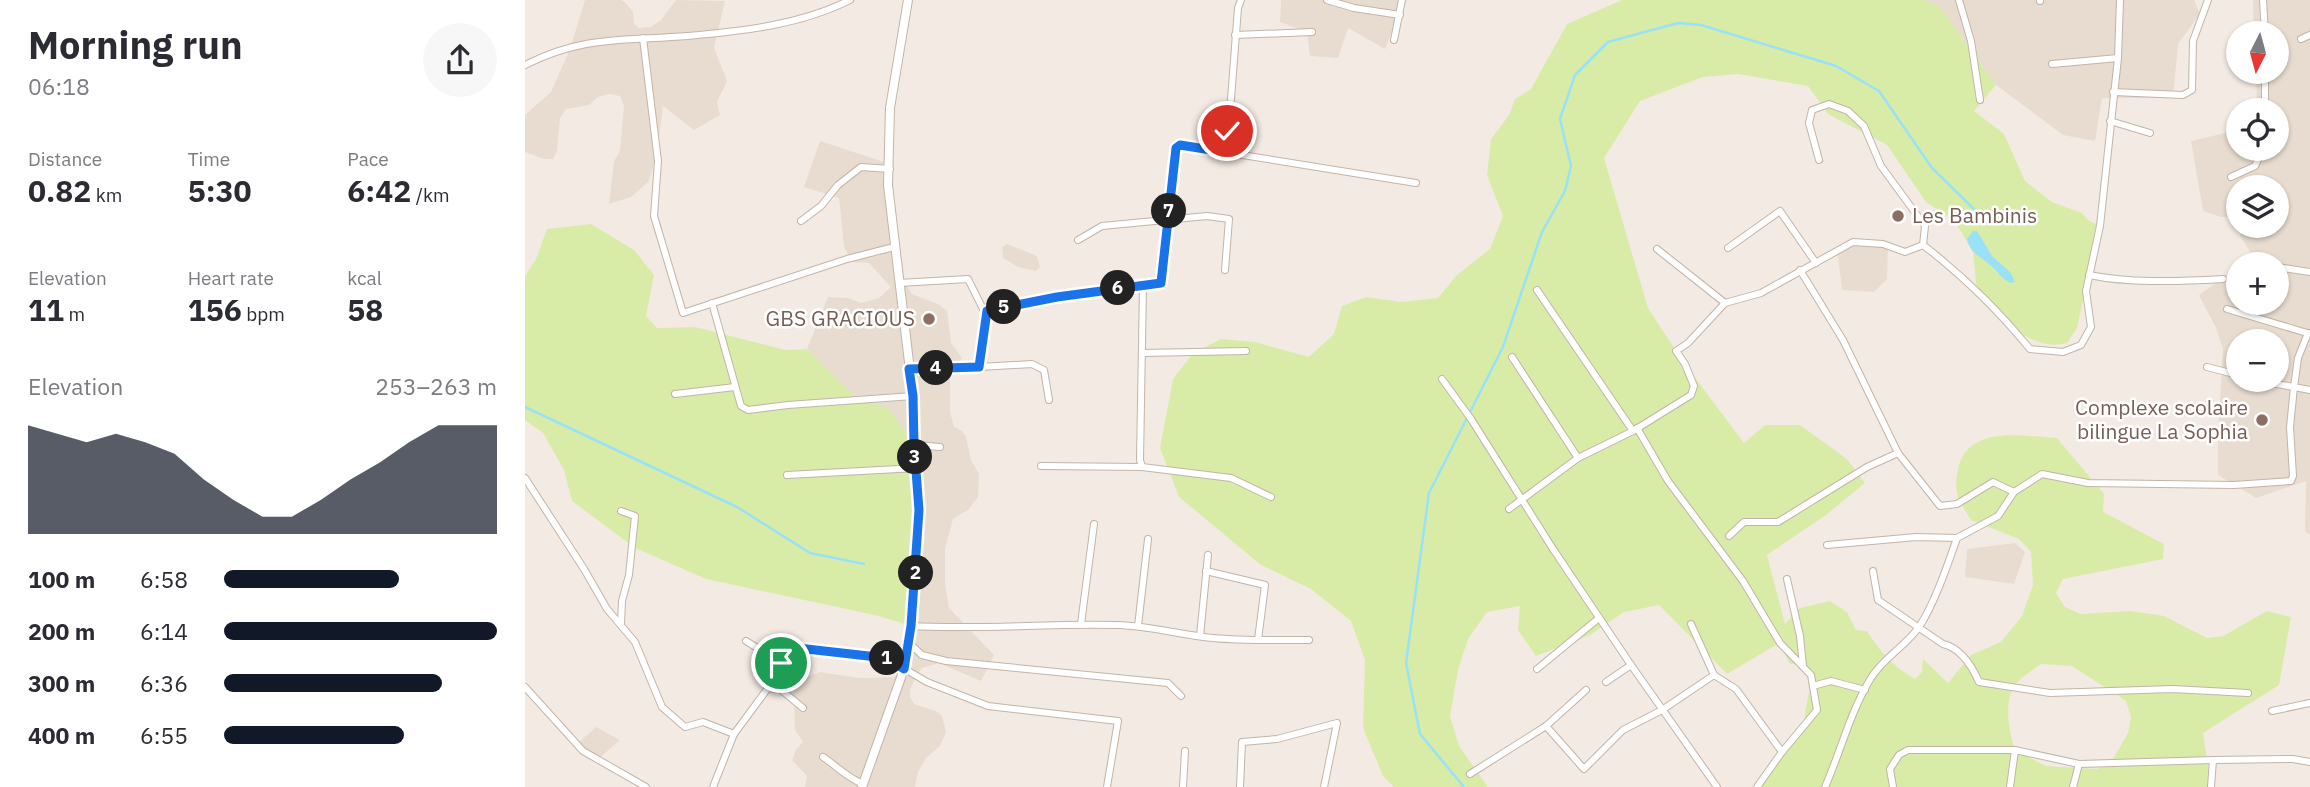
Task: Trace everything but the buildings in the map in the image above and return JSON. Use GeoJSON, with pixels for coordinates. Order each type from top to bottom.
{"type":"FeatureCollection","features":[{"type":"Feature","properties":{"kind":"street"},"geometry":{"type":"LineString","coordinates":[[525,65],[568,47],[605,40],[748,29],[809,18],[850,0]]}},
{"type":"Feature","properties":{"kind":"street"},"geometry":{"type":"LineString","coordinates":[[823,757],[837,767],[843,776],[863,785],[904,669],[911,626],[919,510],[917,468],[913,396],[894,247],[889,169],[891,100],[908,0]]}},
{"type":"Feature","properties":{"kind":"street"},"geometry":{"type":"LineString","coordinates":[[1224,152],[1231,99],[1237,8],[1241,0]]}},
{"type":"Feature","properties":{"kind":"street"},"geometry":{"type":"LineString","coordinates":[[1327,0],[1354,8],[1400,15]]}},
{"type":"Feature","properties":{"kind":"street"},"geometry":{"type":"LineString","coordinates":[[1394,40],[1402,0]]}},
{"type":"Feature","properties":{"kind":"street"},"geometry":{"type":"LineString","coordinates":[[1959,0],[1971,41],[1980,100]]}},
{"type":"Feature","properties":{"kind":"street"},"geometry":{"type":"LineString","coordinates":[[1923,245],[1951,266],[2011,325],[2030,349],[2063,352],[2081,345],[2091,327],[2086,291],[2100,226],[2117,58],[2120,0]]}},
{"type":"Feature","properties":{"kind":"street"},"geometry":{"type":"LineString","coordinates":[[2113,92],[2190,93],[2193,41],[2208,0]]}},
{"type":"Feature","properties":{"kind":"street"},"geometry":{"type":"LineString","coordinates":[[2263,0],[2264,21]]}},
{"type":"Feature","properties":{"kind":"street"},"geometry":{"type":"LineString","coordinates":[[1235,35],[1312,32]]}},
{"type":"Feature","properties":{"kind":"street"},"geometry":{"type":"LineString","coordinates":[[2301,38],[2310,35]]}},
{"type":"Feature","properties":{"kind":"street"},"geometry":{"type":"LineString","coordinates":[[643,38],[658,161],[654,216],[683,313],[847,259],[894,247]]}},
{"type":"Feature","properties":{"kind":"street"},"geometry":{"type":"LineString","coordinates":[[2052,64],[2117,58]]}},
{"type":"Feature","properties":{"kind":"street"},"geometry":{"type":"LineString","coordinates":[[1819,160],[1809,123],[1812,110],[1829,104],[1848,111],[1864,126],[1881,166],[1925,226],[1923,245]]}},
{"type":"Feature","properties":{"kind":"street"},"geometry":{"type":"LineString","coordinates":[[2110,121],[2150,133]]}},
{"type":"Feature","properties":{"kind":"street"},"geometry":{"type":"LineString","coordinates":[[899,283],[968,279],[983,309],[987,311],[1057,297],[1159,284],[1163,280],[1176,147],[1180,145],[1416,183]]}},
{"type":"Feature","properties":{"kind":"street"},"geometry":{"type":"LineString","coordinates":[[2235,175],[2255,166],[2257,161]]}},
{"type":"Feature","properties":{"kind":"street"},"geometry":{"type":"LineString","coordinates":[[801,221],[821,206],[838,185],[861,167],[889,169]]}},
{"type":"Feature","properties":{"kind":"street"},"geometry":{"type":"LineString","coordinates":[[1728,248],[1780,211],[1816,263]]}},
{"type":"Feature","properties":{"kind":"street"},"geometry":{"type":"LineString","coordinates":[[1078,240],[1102,226],[1207,216],[1229,219],[1225,271]]}},
{"type":"Feature","properties":{"kind":"street"},"geometry":{"type":"LineString","coordinates":[[1509,509],[1578,458],[1635,430],[1693,392],[1694,386],[1685,364],[1676,351],[1719,313],[1724,303],[1761,293],[1853,242],[1883,244],[1905,252],[1923,245]]}},
{"type":"Feature","properties":{"kind":"street"},"geometry":{"type":"LineString","coordinates":[[1657,249],[1724,303]]}},
{"type":"Feature","properties":{"kind":"street"},"geometry":{"type":"LineString","coordinates":[[2289,269],[2310,272]]}},
{"type":"Feature","properties":{"kind":"street"},"geometry":{"type":"LineString","coordinates":[[1800,270],[1843,340],[1898,453],[1940,506],[1957,504],[1993,482],[2014,492]]}},
{"type":"Feature","properties":{"kind":"street"},"geometry":{"type":"LineString","coordinates":[[2089,275],[2108,279],[2223,279]]}},
{"type":"Feature","properties":{"kind":"street"},"geometry":{"type":"LineString","coordinates":[[1142,467],[1143,285]]}},
{"type":"Feature","properties":{"kind":"street"},"geometry":{"type":"LineString","coordinates":[[1537,289],[1668,481],[1743,581],[1780,643],[1811,675],[1817,710],[1782,752],[1758,787]]}},
{"type":"Feature","properties":{"kind":"street"},"geometry":{"type":"LineString","coordinates":[[712,303],[741,406],[748,410],[913,396]]}},
{"type":"Feature","properties":{"kind":"street"},"geometry":{"type":"LineString","coordinates":[[979,367],[987,311]]}},
{"type":"Feature","properties":{"kind":"street"},"geometry":{"type":"LineString","coordinates":[[1827,545],[1916,537],[1957,538],[1998,516],[2014,492],[2042,474],[2088,482],[2234,485],[2289,481],[2294,476],[2290,427],[2294,387],[2298,358],[2308,333],[2247,315]]}},
{"type":"Feature","properties":{"kind":"street"},"geometry":{"type":"LineString","coordinates":[[1142,353],[1246,351]]}},
{"type":"Feature","properties":{"kind":"street"},"geometry":{"type":"LineString","coordinates":[[1512,357],[1578,458]]}},
{"type":"Feature","properties":{"kind":"street"},"geometry":{"type":"LineString","coordinates":[[909,369],[1032,364],[1044,370],[1049,400]]}},
{"type":"Feature","properties":{"kind":"street"},"geometry":{"type":"LineString","coordinates":[[2207,367],[2226,372]]}},
{"type":"Feature","properties":{"kind":"street"},"geometry":{"type":"LineString","coordinates":[[1442,379],[1471,419],[1599,618],[1717,787]]}},
{"type":"Feature","properties":{"kind":"street"},"geometry":{"type":"LineString","coordinates":[[2289,386],[2310,390]]}},
{"type":"Feature","properties":{"kind":"street"},"geometry":{"type":"LineString","coordinates":[[675,394],[735,387]]}},
{"type":"Feature","properties":{"kind":"street"},"geometry":{"type":"LineString","coordinates":[[914,445],[940,447]]}},
{"type":"Feature","properties":{"kind":"street"},"geometry":{"type":"LineString","coordinates":[[1729,536],[1744,523],[1778,523],[1867,467],[1898,453]]}},
{"type":"Feature","properties":{"kind":"street"},"geometry":{"type":"LineString","coordinates":[[1041,466],[1142,467],[1231,478],[1271,497]]}},
{"type":"Feature","properties":{"kind":"street"},"geometry":{"type":"LineString","coordinates":[[787,475],[917,468]]}},
{"type":"Feature","properties":{"kind":"street"},"geometry":{"type":"LineString","coordinates":[[525,478],[607,609],[635,642],[661,706],[685,727],[703,722],[734,734]]}},
{"type":"Feature","properties":{"kind":"street"},"geometry":{"type":"LineString","coordinates":[[621,511],[635,516],[621,624]]}},
{"type":"Feature","properties":{"kind":"street"},"geometry":{"type":"LineString","coordinates":[[1081,624],[1094,524]]}},
{"type":"Feature","properties":{"kind":"street"},"geometry":{"type":"LineString","coordinates":[[1825,787],[1851,716],[1872,676],[1919,627],[1944,575],[1957,538]]}},
{"type":"Feature","properties":{"kind":"street"},"geometry":{"type":"LineString","coordinates":[[1138,626],[1148,539]]}},
{"type":"Feature","properties":{"kind":"street"},"geometry":{"type":"LineString","coordinates":[[1200,636],[1208,555]]}},
{"type":"Feature","properties":{"kind":"street"},"geometry":{"type":"LineString","coordinates":[[1206,571],[1265,585],[1258,640]]}},
{"type":"Feature","properties":{"kind":"street"},"geometry":{"type":"LineString","coordinates":[[1873,571],[1878,600],[1943,644],[1954,647],[1979,682],[2050,693],[2172,689],[2248,693]]}},
{"type":"Feature","properties":{"kind":"street"},"geometry":{"type":"LineString","coordinates":[[1787,579],[1800,636],[1803,668]]}},
{"type":"Feature","properties":{"kind":"street"},"geometry":{"type":"LineString","coordinates":[[1537,669],[1599,618]]}},
{"type":"Feature","properties":{"kind":"street"},"geometry":{"type":"LineString","coordinates":[[1691,624],[1714,675],[1736,690],[1782,752]]}},
{"type":"Feature","properties":{"kind":"street"},"geometry":{"type":"LineString","coordinates":[[911,626],[1138,626],[1200,636],[1309,640]]}},
{"type":"Feature","properties":{"kind":"street"},"geometry":{"type":"LineString","coordinates":[[746,641],[781,663]]}},
{"type":"Feature","properties":{"kind":"street"},"geometry":{"type":"LineString","coordinates":[[909,643],[922,655],[946,661],[1168,684],[1181,696]]}},
{"type":"Feature","properties":{"kind":"street"},"geometry":{"type":"LineString","coordinates":[[713,787],[734,734],[768,688],[789,647],[877,656],[894,661],[945,690],[988,706],[1118,721],[1107,787]]}},
{"type":"Feature","properties":{"kind":"street"},"geometry":{"type":"LineString","coordinates":[[1606,682],[1631,665]]}},
{"type":"Feature","properties":{"kind":"street"},"geometry":{"type":"LineString","coordinates":[[1546,726],[1584,769],[1623,730],[1662,709],[1714,675]]}},
{"type":"Feature","properties":{"kind":"street"},"geometry":{"type":"LineString","coordinates":[[1813,686],[1831,681],[1865,690]]}},
{"type":"Feature","properties":{"kind":"street"},"geometry":{"type":"LineString","coordinates":[[768,688],[780,689],[803,708]]}},
{"type":"Feature","properties":{"kind":"street"},"geometry":{"type":"LineString","coordinates":[[1470,774],[1546,726],[1586,690]]}},
{"type":"Feature","properties":{"kind":"street"},"geometry":{"type":"LineString","coordinates":[[527,691],[583,751],[646,787]]}},
{"type":"Feature","properties":{"kind":"street"},"geometry":{"type":"LineString","coordinates":[[2272,711],[2310,703]]}},
{"type":"Feature","properties":{"kind":"street"},"geometry":{"type":"LineString","coordinates":[[1240,787],[1242,741],[1277,738],[1337,723],[1324,787]]}},
{"type":"Feature","properties":{"kind":"street"},"geometry":{"type":"LineString","coordinates":[[1893,787],[1890,769],[1899,755],[1908,750],[2015,750],[2079,764],[2293,759],[2310,762]]}},
{"type":"Feature","properties":{"kind":"street"},"geometry":{"type":"LineString","coordinates":[[2010,787],[2015,750]]}},
{"type":"Feature","properties":{"kind":"street"},"geometry":{"type":"LineString","coordinates":[[1183,787],[1185,751]]}},
{"type":"Feature","properties":{"kind":"street"},"geometry":{"type":"LineString","coordinates":[[2211,787],[2213,760]]}},
{"type":"Feature","properties":{"kind":"street"},"geometry":{"type":"LineString","coordinates":[[2073,787],[2079,764]]}},
{"type":"Feature","properties":{"kind":"shaded area"},"geometry":{"type":"Polygon","coordinates":[[[585,0],[625,2],[633,12],[634,24],[639,28],[651,27],[661,20],[676,0],[725,1],[714,48],[727,81],[717,102],[720,115],[694,130],[663,106],[657,153],[649,181],[631,197],[609,204],[614,161],[620,151],[624,106],[620,96],[609,94],[598,97],[589,105],[566,109],[560,118],[557,151],[553,159],[544,159],[525,152],[525,115],[551,92],[570,49],[585,0]]]}},
{"type":"Feature","properties":{"kind":"shaded area"},"geometry":{"type":"Polygon","coordinates":[[[1281,0],[1404,0],[1385,49],[1348,28],[1338,58],[1310,56],[1307,32],[1280,22],[1281,0]]]}},
{"type":"Feature","properties":{"kind":"shaded area"},"geometry":{"type":"Polygon","coordinates":[[[1925,0],[2194,0],[2200,14],[2178,44],[2173,98],[2102,98],[2095,141],[2063,135],[1996,85],[1940,7],[1925,0]]]}},
{"type":"Feature","properties":{"kind":"shaded area"},"geometry":{"type":"Polygon","coordinates":[[[2253,0],[2310,0],[2310,535],[2305,531],[2306,481],[2256,498],[2218,475],[2223,349],[2216,328],[2199,295],[2226,276],[2226,315],[2289,315],[2289,252],[2250,252],[2241,238],[2289,238],[2289,175],[2226,175],[2226,217],[2203,211],[2191,141],[2226,133],[2226,161],[2289,161],[2289,98],[2257,98],[2256,84],[2289,84],[2289,21],[2254,21],[2253,0]]]}},
{"type":"Feature","properties":{"kind":"shaded area"},"geometry":{"type":"Polygon","coordinates":[[[820,141],[890,164],[889,195],[900,281],[906,284],[912,294],[938,304],[947,311],[951,343],[962,358],[950,378],[950,412],[954,427],[961,430],[966,437],[971,460],[979,474],[978,497],[968,510],[953,519],[945,549],[945,584],[949,608],[994,655],[981,681],[939,663],[922,668],[917,674],[910,697],[914,704],[936,711],[942,716],[946,732],[940,746],[926,758],[918,772],[915,787],[805,787],[807,776],[792,760],[803,742],[795,730],[794,703],[787,696],[779,671],[804,678],[820,672],[859,678],[894,677],[904,669],[916,568],[856,398],[807,349],[828,297],[848,298],[861,303],[879,298],[891,287],[869,263],[852,262],[844,247],[839,198],[804,187],[820,141]]]}},
{"type":"Feature","properties":{"kind":"shaded area"},"geometry":{"type":"Polygon","coordinates":[[[1861,242],[1888,247],[1887,279],[1874,292],[1842,290],[1838,255],[1844,244],[1861,242]]]}},
{"type":"Feature","properties":{"kind":"shaded area"},"geometry":{"type":"Polygon","coordinates":[[[1007,244],[1037,256],[1040,267],[1036,271],[1018,267],[1003,258],[1002,247],[1007,244]]]}},
{"type":"Feature","properties":{"kind":"shaded area"},"geometry":{"type":"Polygon","coordinates":[[[2015,543],[2025,552],[2014,584],[1965,577],[1967,549],[2015,543]]]}},
{"type":"Feature","properties":{"kind":"shaded area"},"geometry":{"type":"Polygon","coordinates":[[[596,727],[620,740],[597,760],[576,745],[596,727]]]}},
{"type":"Feature","properties":{"kind":"green space"},"geometry":{"type":"Polygon","coordinates":[[[1622,0],[1925,0],[1940,7],[1996,85],[1974,111],[2004,134],[2025,181],[2052,202],[2082,213],[2089,221],[2099,225],[2077,328],[2067,343],[2053,345],[2029,338],[2006,322],[1977,293],[1973,252],[1955,221],[1926,202],[1887,145],[1828,114],[1808,86],[1738,74],[1703,77],[1640,101],[1604,158],[1648,308],[1684,363],[1744,443],[1765,425],[1800,425],[1847,459],[1865,483],[1826,515],[1767,555],[1785,624],[1800,608],[1830,601],[1847,612],[1856,630],[1867,631],[1888,658],[1907,674],[1915,679],[1922,672],[1923,659],[1948,683],[1971,655],[2001,642],[2022,616],[2033,585],[2031,552],[2019,539],[1971,520],[1960,501],[1956,484],[1963,455],[1972,445],[1984,439],[2013,435],[2057,438],[2104,494],[2103,512],[2164,544],[2163,559],[2063,579],[2056,593],[2065,607],[2080,614],[2130,611],[2164,616],[2207,638],[2223,636],[2267,611],[2291,617],[2279,685],[2203,733],[2211,787],[1758,787],[1804,731],[1813,672],[1804,664],[1790,664],[1779,643],[1727,674],[1659,605],[1624,612],[1590,635],[1536,656],[1518,630],[1520,606],[1487,612],[1468,639],[1458,670],[1450,716],[1459,746],[1488,787],[1394,787],[1383,776],[1363,728],[1365,660],[1351,621],[1311,589],[1261,565],[1179,497],[1160,448],[1173,379],[1193,353],[1221,339],[1255,342],[1309,357],[1334,334],[1342,306],[1366,297],[1402,302],[1438,298],[1457,275],[1490,249],[1503,216],[1487,175],[1491,139],[1509,115],[1515,99],[1531,89],[1567,24],[1622,0]],[[2041,664],[2015,685],[2008,708],[2011,734],[2015,750],[2046,766],[2097,769],[2112,761],[2128,733],[2131,717],[2126,701],[2072,666],[2041,664]]]}},
{"type":"Feature","properties":{"kind":"green space"},"geometry":{"type":"Polygon","coordinates":[[[591,224],[634,250],[654,275],[646,316],[657,328],[695,327],[786,350],[807,349],[856,398],[889,409],[914,445],[917,468],[911,626],[879,616],[706,579],[635,548],[572,501],[564,470],[543,433],[525,420],[525,276],[536,259],[547,229],[591,224]]]}},
{"type":"Feature","properties":{"kind":"water"},"geometry":{"type":"Polygon","coordinates":[[[1973,231],[1977,231],[1992,256],[2011,273],[2015,282],[2004,279],[1973,251],[1967,239],[1973,231]]]}},
{"type":"Feature","properties":{"kind":"waterway"},"geometry":{"type":"LineString","coordinates":[[1464,787],[1420,734],[1406,663],[1429,493],[1503,347],[1542,232],[1565,191],[1571,166],[1560,119],[1575,75],[1608,42],[1678,23],[1701,25],[1836,66],[1879,91],[1932,168],[1981,216]]}},
{"type":"Feature","properties":{"kind":"waterway"},"geometry":{"type":"LineString","coordinates":[[525,407],[737,507],[810,553],[864,564]]}},
{"type":"Feature","properties":{"kind":"place","name":"Les Bambinis"},"geometry":{"type":"Point","coordinates":[1898,216]}},
{"type":"Feature","properties":{"kind":"place","name":"GBS GRACIOUS"},"geometry":{"type":"Point","coordinates":[929,319]}},
{"type":"Feature","properties":{"kind":"place","name":"Complexe scolaire bilingue La Sophia"},"geometry":{"type":"Point","coordinates":[2262,420]}},
{"type":"Feature","properties":{"kind":"route"},"geometry":{"type":"LineString","coordinates":[[781,663],[789,647],[886,658],[904,669],[911,626],[919,510],[909,369],[979,367],[987,311],[1057,297],[1161,283],[1176,148],[1180,145],[1224,152],[1227,131]]}}]}
